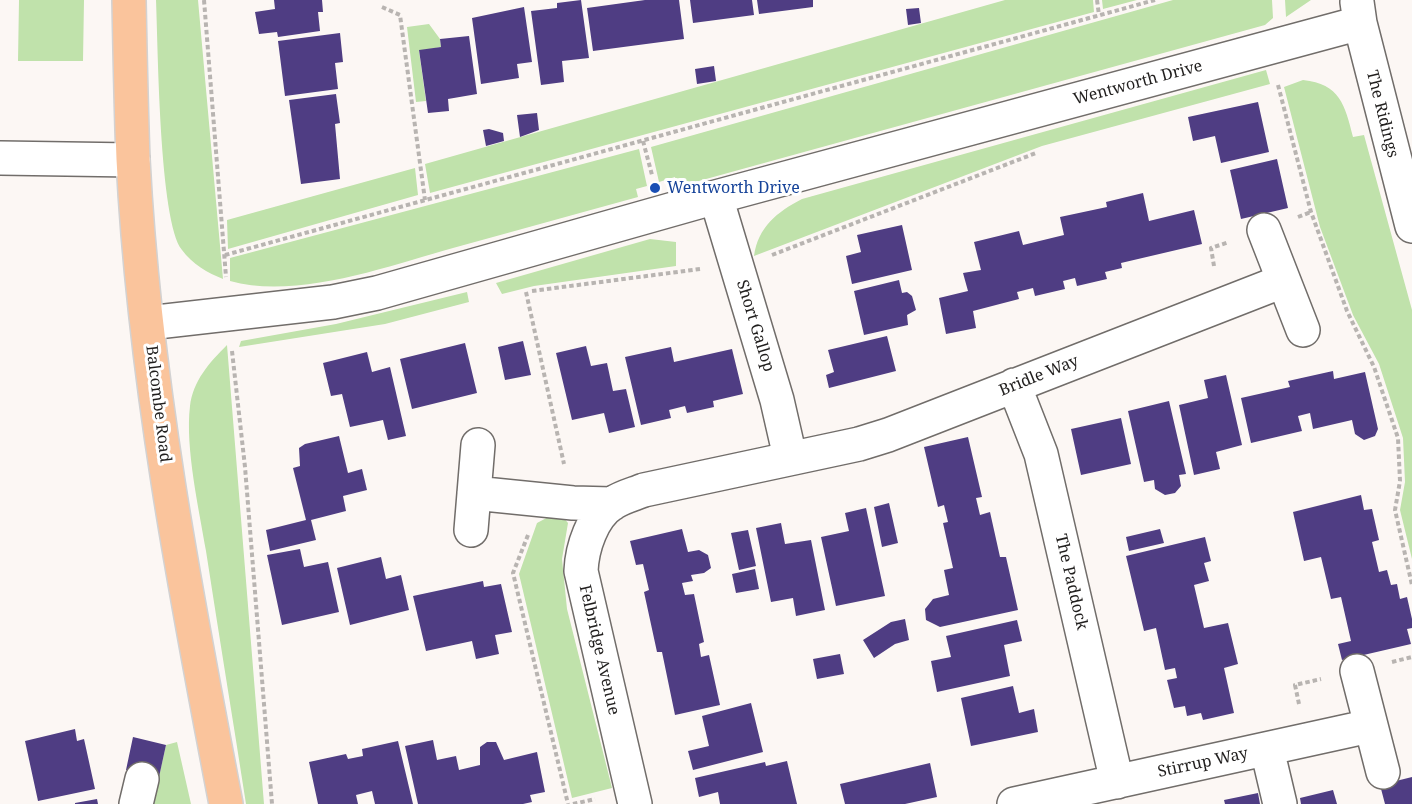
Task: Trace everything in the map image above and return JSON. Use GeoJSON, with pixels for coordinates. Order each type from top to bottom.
{"type":"FeatureCollection","features":[{"type":"Feature","properties":{"kind":"main road","name":"Balcombe Road"},"geometry":{"type":"LineString","coordinates":[[129,0],[133,160],[148,323],[170,490],[226,804]]}},
{"type":"Feature","properties":{"kind":"street","name":"Wentworth Drive"},"geometry":{"type":"LineString","coordinates":[[148,323],[333,302],[377,293],[716,197],[1281,44],[1358,11]]}},
{"type":"Feature","properties":{"kind":"street","name":"The Ridings"},"geometry":{"type":"LineString","coordinates":[[1358,11],[1412,226]]}},
{"type":"Feature","properties":{"kind":"street"},"geometry":{"type":"LineString","coordinates":[[0,158],[133,160]]}},
{"type":"Feature","properties":{"kind":"street","name":"Short Gallop"},"geometry":{"type":"LineString","coordinates":[[716,197],[777,400],[790,457]]}},
{"type":"Feature","properties":{"kind":"street"},"geometry":{"type":"LineString","coordinates":[[1264,230],[1302,330]]}},
{"type":"Feature","properties":{"kind":"street","name":"Bridle Way"},"geometry":{"type":"LineString","coordinates":[[790,457],[859,444],[888,435],[1283,281]]}},
{"type":"Feature","properties":{"kind":"street","name":"The Paddock"},"geometry":{"type":"LineString","coordinates":[[1014,385],[1041,454],[1117,782]]}},
{"type":"Feature","properties":{"kind":"street"},"geometry":{"type":"LineString","coordinates":[[471,530],[478,445]]}},
{"type":"Feature","properties":{"kind":"street"},"geometry":{"type":"LineString","coordinates":[[474,493],[612,504],[644,490],[790,457]]}},
{"type":"Feature","properties":{"kind":"street","name":"Felbridge Avenue"},"geometry":{"type":"LineString","coordinates":[[612,504],[589,536],[582,552],[581,571],[635,804]]}},
{"type":"Feature","properties":{"kind":"street"},"geometry":{"type":"LineString","coordinates":[[1357,671],[1383,772]]}},
{"type":"Feature","properties":{"kind":"street","name":"Stirrup Way"},"geometry":{"type":"LineString","coordinates":[[1029,802],[1370,726]]}},
{"type":"Feature","properties":{"kind":"street"},"geometry":{"type":"LineString","coordinates":[[1267,749],[1280,804]]}},
{"type":"Feature","properties":{"kind":"path"},"geometry":{"type":"LineString","coordinates":[[204,0],[228,313],[245,467],[272,804]]}},
{"type":"Feature","properties":{"kind":"path"},"geometry":{"type":"LineString","coordinates":[[1097,0],[1099,15]]}},
{"type":"Feature","properties":{"kind":"path"},"geometry":{"type":"LineString","coordinates":[[225,255],[1155,0]]}},
{"type":"Feature","properties":{"kind":"path"},"geometry":{"type":"LineString","coordinates":[[382,7],[400,15],[425,200]]}},
{"type":"Feature","properties":{"kind":"path"},"geometry":{"type":"LineString","coordinates":[[1281,44],[1278,86],[1311,212],[1347,311],[1374,368],[1398,438],[1400,481],[1395,510],[1412,585]]}},
{"type":"Feature","properties":{"kind":"path"},"geometry":{"type":"LineString","coordinates":[[643,141],[652,176]]}},
{"type":"Feature","properties":{"kind":"path"},"geometry":{"type":"LineString","coordinates":[[526,292],[557,501],[513,573],[568,804]]}},
{"type":"Feature","properties":{"kind":"green space"},"geometry":{"type":"Polygon","coordinates":[[[19,0],[84,0],[83,61],[18,61],[19,0]]]}},
{"type":"Feature","properties":{"kind":"green space"},"geometry":{"type":"Polygon","coordinates":[[[156,0],[198,0],[223,279],[195,264],[182,250],[174,233],[164,170],[156,0]]]}},
{"type":"Feature","properties":{"kind":"green space"},"geometry":{"type":"Polygon","coordinates":[[[1005,0],[1093,0],[1094,12],[430,193],[425,164],[1005,0]]]}},
{"type":"Feature","properties":{"kind":"green space"},"geometry":{"type":"Polygon","coordinates":[[[1102,0],[1137,0],[1103,9],[1102,0]]]}},
{"type":"Feature","properties":{"kind":"green space"},"geometry":{"type":"Polygon","coordinates":[[[1173,0],[1272,0],[1273,18],[1265,25],[677,187],[675,177],[659,182],[651,147],[1173,0]]]}},
{"type":"Feature","properties":{"kind":"green space"},"geometry":{"type":"Polygon","coordinates":[[[1285,0],[1311,0],[1286,17],[1285,0]]]}},
{"type":"Feature","properties":{"kind":"green space"},"geometry":{"type":"Polygon","coordinates":[[[429,24],[440,39],[441,47],[419,51],[426,101],[416,102],[407,27],[429,24]]]}},
{"type":"Feature","properties":{"kind":"green space"},"geometry":{"type":"Polygon","coordinates":[[[1266,70],[1270,84],[1042,146],[754,256],[764,229],[777,215],[802,199],[1266,70]]]}},
{"type":"Feature","properties":{"kind":"green space"},"geometry":{"type":"Polygon","coordinates":[[[1303,80],[1315,82],[1333,91],[1347,115],[1353,137],[1364,135],[1412,310],[1412,559],[1400,510],[1405,482],[1403,438],[1379,364],[1353,315],[1320,227],[1284,87],[1303,80]]]}},
{"type":"Feature","properties":{"kind":"green space"},"geometry":{"type":"Polygon","coordinates":[[[639,149],[647,186],[636,189],[638,197],[372,271],[313,284],[256,286],[230,281],[230,258],[639,149]]]}},
{"type":"Feature","properties":{"kind":"green space"},"geometry":{"type":"Polygon","coordinates":[[[415,168],[418,195],[228,249],[227,220],[415,168]]]}},
{"type":"Feature","properties":{"kind":"green space"},"geometry":{"type":"Polygon","coordinates":[[[650,239],[676,242],[676,266],[534,286],[502,294],[496,283],[650,239]]]}},
{"type":"Feature","properties":{"kind":"green space"},"geometry":{"type":"Polygon","coordinates":[[[467,292],[469,302],[385,324],[239,347],[241,341],[336,324],[467,292]]]}},
{"type":"Feature","properties":{"kind":"green space"},"geometry":{"type":"Polygon","coordinates":[[[227,345],[264,804],[246,804],[189,440],[190,406],[198,380],[227,345]]]}},
{"type":"Feature","properties":{"kind":"green space"},"geometry":{"type":"Polygon","coordinates":[[[554,514],[563,517],[568,523],[562,559],[567,609],[612,788],[572,798],[519,574],[537,523],[554,514]]]}},
{"type":"Feature","properties":{"kind":"green space"},"geometry":{"type":"Polygon","coordinates":[[[177,742],[191,804],[153,804],[166,745],[177,742]]]}},
{"type":"Feature","properties":{"kind":"building"},"geometry":{"type":"Polygon","coordinates":[[[274,0],[322,0],[323,12],[318,12],[320,31],[278,37],[277,32],[259,34],[255,12],[275,9],[274,0]]]}},
{"type":"Feature","properties":{"kind":"building"},"geometry":{"type":"Polygon","coordinates":[[[581,0],[589,58],[562,61],[564,82],[541,85],[531,11],[557,8],[557,3],[581,0]]]}},
{"type":"Feature","properties":{"kind":"building"},"geometry":{"type":"Polygon","coordinates":[[[645,0],[679,0],[684,39],[593,51],[587,8],[645,0]]]}},
{"type":"Feature","properties":{"kind":"building"},"geometry":{"type":"Polygon","coordinates":[[[690,0],[752,0],[754,15],[693,23],[690,0]]]}},
{"type":"Feature","properties":{"kind":"building"},"geometry":{"type":"Polygon","coordinates":[[[757,0],[813,0],[813,7],[759,14],[757,0]]]}},
{"type":"Feature","properties":{"kind":"building"},"geometry":{"type":"Polygon","coordinates":[[[524,7],[532,62],[517,64],[519,78],[481,84],[472,18],[524,7]]]}},
{"type":"Feature","properties":{"kind":"building"},"geometry":{"type":"Polygon","coordinates":[[[919,8],[921,23],[908,25],[906,9],[919,8]]]}},
{"type":"Feature","properties":{"kind":"building"},"geometry":{"type":"Polygon","coordinates":[[[340,33],[343,62],[335,63],[338,89],[285,96],[278,41],[340,33]]]}},
{"type":"Feature","properties":{"kind":"building"},"geometry":{"type":"Polygon","coordinates":[[[469,36],[477,94],[448,99],[449,111],[428,113],[419,50],[441,47],[440,39],[469,36]]]}},
{"type":"Feature","properties":{"kind":"building"},"geometry":{"type":"Polygon","coordinates":[[[714,66],[716,81],[697,84],[695,69],[714,66]]]}},
{"type":"Feature","properties":{"kind":"building"},"geometry":{"type":"Polygon","coordinates":[[[336,94],[340,123],[335,124],[340,179],[301,184],[289,100],[336,94]]]}},
{"type":"Feature","properties":{"kind":"building"},"geometry":{"type":"Polygon","coordinates":[[[1258,102],[1269,152],[1221,163],[1215,136],[1193,141],[1188,117],[1258,102]]]}},
{"type":"Feature","properties":{"kind":"building"},"geometry":{"type":"Polygon","coordinates":[[[537,113],[539,130],[520,137],[517,115],[537,113]]]}},
{"type":"Feature","properties":{"kind":"building"},"geometry":{"type":"Polygon","coordinates":[[[489,129],[503,133],[504,141],[486,146],[483,130],[489,129]]]}},
{"type":"Feature","properties":{"kind":"building"},"geometry":{"type":"Polygon","coordinates":[[[1277,159],[1288,208],[1241,219],[1230,170],[1277,159]]]}},
{"type":"Feature","properties":{"kind":"building"},"geometry":{"type":"Polygon","coordinates":[[[1143,193],[1149,221],[1194,210],[1202,244],[1121,263],[1122,268],[1105,272],[1107,279],[1077,286],[1075,278],[1063,281],[1065,289],[1035,296],[1033,288],[1017,292],[1019,299],[973,311],[976,328],[946,334],[939,298],[968,291],[963,273],[981,270],[974,242],[1019,231],[1023,245],[1064,235],[1060,217],[1107,207],[1106,202],[1143,193]]]}},
{"type":"Feature","properties":{"kind":"building"},"geometry":{"type":"Polygon","coordinates":[[[902,225],[912,270],[852,284],[846,256],[861,252],[857,235],[902,225]]]}},
{"type":"Feature","properties":{"kind":"building"},"geometry":{"type":"Polygon","coordinates":[[[899,280],[902,293],[907,292],[912,296],[916,310],[907,315],[908,325],[864,335],[854,291],[899,280]]]}},
{"type":"Feature","properties":{"kind":"building"},"geometry":{"type":"Polygon","coordinates":[[[887,336],[896,371],[829,388],[826,375],[834,372],[828,350],[887,336]]]}},
{"type":"Feature","properties":{"kind":"building"},"geometry":{"type":"Polygon","coordinates":[[[523,341],[531,375],[505,380],[498,347],[523,341]]]}},
{"type":"Feature","properties":{"kind":"building"},"geometry":{"type":"Polygon","coordinates":[[[465,343],[477,393],[412,409],[400,359],[465,343]]]}},
{"type":"Feature","properties":{"kind":"building"},"geometry":{"type":"Polygon","coordinates":[[[586,346],[591,366],[607,363],[613,391],[626,389],[635,427],[609,433],[604,413],[572,420],[556,353],[586,346]]]}},
{"type":"Feature","properties":{"kind":"building"},"geometry":{"type":"Polygon","coordinates":[[[671,347],[674,362],[732,349],[743,394],[713,401],[714,407],[687,413],[685,406],[669,410],[671,418],[641,425],[625,357],[671,347]]]}},
{"type":"Feature","properties":{"kind":"building"},"geometry":{"type":"Polygon","coordinates":[[[367,352],[372,372],[390,367],[406,436],[388,440],[383,420],[350,427],[342,394],[331,396],[323,363],[367,352]]]}},
{"type":"Feature","properties":{"kind":"building"},"geometry":{"type":"Polygon","coordinates":[[[1333,371],[1334,379],[1365,372],[1378,429],[1375,436],[1364,440],[1355,434],[1352,420],[1313,429],[1310,413],[1298,416],[1302,431],[1251,443],[1241,398],[1290,387],[1288,381],[1333,371]]]}},
{"type":"Feature","properties":{"kind":"building"},"geometry":{"type":"Polygon","coordinates":[[[1226,375],[1242,445],[1216,452],[1220,469],[1194,475],[1179,405],[1208,398],[1204,380],[1226,375]]]}},
{"type":"Feature","properties":{"kind":"building"},"geometry":{"type":"Polygon","coordinates":[[[1169,401],[1186,474],[1179,475],[1181,486],[1175,493],[1165,495],[1155,489],[1154,480],[1144,482],[1128,411],[1169,401]]]}},
{"type":"Feature","properties":{"kind":"building"},"geometry":{"type":"Polygon","coordinates":[[[1121,418],[1131,464],[1081,475],[1071,429],[1121,418]]]}},
{"type":"Feature","properties":{"kind":"building"},"geometry":{"type":"Polygon","coordinates":[[[339,436],[348,473],[362,469],[367,490],[343,496],[346,511],[311,520],[316,540],[270,551],[266,530],[306,520],[293,468],[300,466],[299,448],[305,444],[339,436]]]}},
{"type":"Feature","properties":{"kind":"building"},"geometry":{"type":"Polygon","coordinates":[[[968,437],[982,497],[976,498],[980,515],[990,512],[1000,557],[1006,557],[1018,610],[940,627],[926,620],[925,609],[933,599],[949,595],[944,570],[953,568],[943,523],[948,522],[944,505],[938,507],[924,447],[968,437]]]}},
{"type":"Feature","properties":{"kind":"building"},"geometry":{"type":"Polygon","coordinates":[[[1361,495],[1364,510],[1372,509],[1379,540],[1372,542],[1379,572],[1387,570],[1391,585],[1397,584],[1400,599],[1407,597],[1412,619],[1412,628],[1407,629],[1411,644],[1342,660],[1338,644],[1351,641],[1341,597],[1331,599],[1321,557],[1304,561],[1293,512],[1361,495]]]}},
{"type":"Feature","properties":{"kind":"building"},"geometry":{"type":"Polygon","coordinates":[[[889,503],[898,543],[882,547],[874,507],[889,503]]]}},
{"type":"Feature","properties":{"kind":"building"},"geometry":{"type":"Polygon","coordinates":[[[866,508],[885,596],[836,606],[821,537],[849,531],[845,513],[866,508]]]}},
{"type":"Feature","properties":{"kind":"building"},"geometry":{"type":"Polygon","coordinates":[[[781,523],[785,544],[811,540],[825,610],[796,616],[793,598],[771,602],[756,528],[781,523]]]}},
{"type":"Feature","properties":{"kind":"building"},"geometry":{"type":"Polygon","coordinates":[[[682,529],[688,552],[699,550],[708,555],[711,568],[704,573],[691,575],[693,581],[682,583],[685,595],[694,594],[704,642],[699,644],[701,657],[709,655],[720,705],[675,715],[662,652],[657,652],[644,592],[649,590],[643,564],[636,565],[630,541],[682,529]]]}},
{"type":"Feature","properties":{"kind":"building"},"geometry":{"type":"Polygon","coordinates":[[[1160,529],[1164,543],[1129,551],[1126,537],[1160,529]]]}},
{"type":"Feature","properties":{"kind":"building"},"geometry":{"type":"Polygon","coordinates":[[[748,530],[756,566],[739,570],[731,533],[748,530]]]}},
{"type":"Feature","properties":{"kind":"building"},"geometry":{"type":"Polygon","coordinates":[[[1205,537],[1211,561],[1204,563],[1209,581],[1194,585],[1204,628],[1228,623],[1238,664],[1224,668],[1234,713],[1203,720],[1201,713],[1187,716],[1185,706],[1174,708],[1167,680],[1177,678],[1175,668],[1165,670],[1156,628],[1144,631],[1126,556],[1205,537]]]}},
{"type":"Feature","properties":{"kind":"building"},"geometry":{"type":"Polygon","coordinates":[[[300,549],[304,567],[328,562],[339,612],[282,625],[267,555],[300,549]]]}},
{"type":"Feature","properties":{"kind":"building"},"geometry":{"type":"Polygon","coordinates":[[[381,557],[386,579],[401,575],[409,610],[350,625],[337,568],[381,557]]]}},
{"type":"Feature","properties":{"kind":"building"},"geometry":{"type":"Polygon","coordinates":[[[755,569],[759,589],[736,593],[732,574],[755,569]]]}},
{"type":"Feature","properties":{"kind":"building"},"geometry":{"type":"Polygon","coordinates":[[[483,581],[484,587],[501,584],[512,632],[495,635],[499,654],[476,659],[472,641],[426,651],[413,596],[483,581]]]}},
{"type":"Feature","properties":{"kind":"building"},"geometry":{"type":"Polygon","coordinates":[[[905,619],[909,640],[895,644],[874,658],[863,640],[891,622],[905,619]]]}},
{"type":"Feature","properties":{"kind":"building"},"geometry":{"type":"Polygon","coordinates":[[[1017,620],[1022,641],[1004,645],[1010,676],[937,692],[931,661],[951,657],[946,636],[1017,620]]]}},
{"type":"Feature","properties":{"kind":"building"},"geometry":{"type":"Polygon","coordinates":[[[840,654],[844,674],[817,679],[813,659],[840,654]]]}},
{"type":"Feature","properties":{"kind":"building"},"geometry":{"type":"Polygon","coordinates":[[[1013,686],[1019,713],[1034,709],[1038,732],[971,746],[961,698],[1013,686]]]}},
{"type":"Feature","properties":{"kind":"building"},"geometry":{"type":"Polygon","coordinates":[[[751,703],[763,752],[693,770],[688,751],[709,746],[702,716],[751,703]]]}},
{"type":"Feature","properties":{"kind":"building"},"geometry":{"type":"Polygon","coordinates":[[[75,729],[77,741],[84,739],[95,789],[38,801],[25,741],[75,729]]]}},
{"type":"Feature","properties":{"kind":"building"},"geometry":{"type":"Polygon","coordinates":[[[133,737],[166,745],[159,777],[126,770],[133,737]]]}},
{"type":"Feature","properties":{"kind":"building"},"geometry":{"type":"Polygon","coordinates":[[[433,740],[437,760],[456,756],[459,770],[480,765],[480,747],[487,742],[496,742],[504,760],[537,752],[545,792],[530,795],[532,802],[523,804],[418,804],[405,746],[433,740]]]}},
{"type":"Feature","properties":{"kind":"building"},"geometry":{"type":"Polygon","coordinates":[[[398,741],[413,804],[375,804],[372,791],[356,795],[358,804],[318,804],[309,762],[346,754],[348,759],[363,756],[362,749],[398,741]]]}},
{"type":"Feature","properties":{"kind":"building"},"geometry":{"type":"Polygon","coordinates":[[[787,761],[797,804],[720,804],[718,792],[699,797],[695,778],[765,762],[766,766],[787,761]]]}},
{"type":"Feature","properties":{"kind":"building"},"geometry":{"type":"Polygon","coordinates":[[[930,763],[937,797],[905,804],[845,804],[840,784],[930,763]]]}},
{"type":"Feature","properties":{"kind":"building"},"geometry":{"type":"Polygon","coordinates":[[[1412,777],[1412,804],[1385,804],[1380,785],[1412,777]]]}},
{"type":"Feature","properties":{"kind":"building"},"geometry":{"type":"Polygon","coordinates":[[[1333,790],[1337,804],[1301,804],[1300,798],[1333,790]]]}},
{"type":"Feature","properties":{"kind":"building"},"geometry":{"type":"Polygon","coordinates":[[[1258,793],[1260,804],[1225,804],[1224,800],[1258,793]]]}},
{"type":"Feature","properties":{"kind":"building"},"geometry":{"type":"Polygon","coordinates":[[[97,799],[98,804],[75,804],[75,803],[97,799]]]}},
{"type":"Feature","properties":{"kind":"place","name":"Wentworth Drive"},"geometry":{"type":"Point","coordinates":[655,188]}}]}
